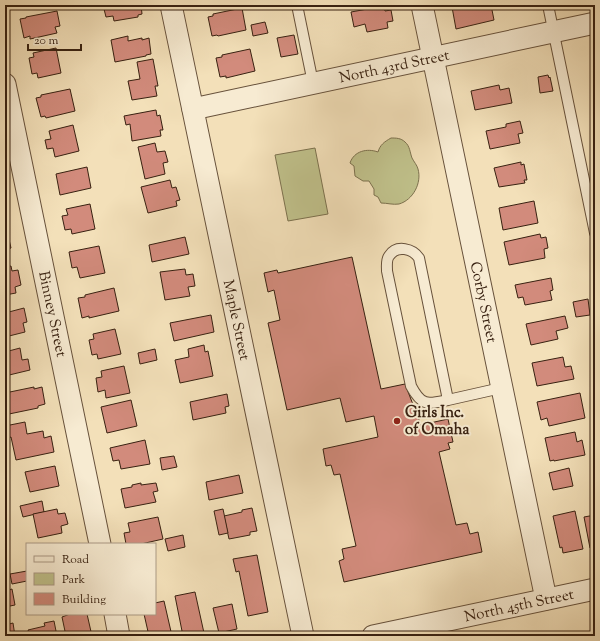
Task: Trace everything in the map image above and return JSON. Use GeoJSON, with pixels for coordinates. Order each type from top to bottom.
{"type":"FeatureCollection","features":[{"type":"Feature","properties":{"kind":"street","name":"Maple Street"},"geometry":{"type":"LineString","coordinates":[[171,5],[303,636]]}},
{"type":"Feature","properties":{"kind":"street","name":"Corby Street"},"geometry":{"type":"LineString","coordinates":[[422,5],[546,599]]}},
{"type":"Feature","properties":{"kind":"street","name":"North 43rd Street"},"geometry":{"type":"LineString","coordinates":[[193,109],[595,23]]}},
{"type":"Feature","properties":{"kind":"street","name":"Binney Street"},"geometry":{"type":"LineString","coordinates":[[5,84],[100,543]]}},
{"type":"Feature","properties":{"kind":"street","name":"North 45th Street"},"geometry":{"type":"LineString","coordinates":[[373,636],[595,589]]}},
{"type":"Feature","properties":{"kind":"street"},"geometry":{"type":"LineString","coordinates":[[115,615],[120,636]]}},
{"type":"Feature","properties":{"kind":"lane"},"geometry":{"type":"LineString","coordinates":[[297,5],[313,83]]}},
{"type":"Feature","properties":{"kind":"lane"},"geometry":{"type":"LineString","coordinates":[[548,5],[595,233]]}},
{"type":"Feature","properties":{"kind":"lane"},"geometry":{"type":"LineString","coordinates":[[448,400],[419,258],[415,253],[408,249],[397,250],[390,255],[387,262],[387,271],[412,386],[416,395],[422,402],[431,403],[448,400],[502,388]]}},
{"type":"Feature","properties":{"kind":"green space"},"geometry":{"type":"Polygon","coordinates":[[[391,138],[400,139],[407,144],[412,158],[418,168],[419,174],[419,180],[412,195],[404,202],[399,204],[381,203],[378,197],[374,195],[374,189],[369,181],[363,181],[355,176],[354,166],[350,163],[358,153],[370,150],[378,152],[380,147],[391,138]]]}},
{"type":"Feature","properties":{"kind":"green space"},"geometry":{"type":"Polygon","coordinates":[[[315,148],[328,214],[288,221],[275,155],[315,148]]]}},
{"type":"Feature","properties":{"kind":"building"},"geometry":{"type":"Polygon","coordinates":[[[103,5],[141,5],[142,14],[138,15],[138,17],[114,21],[113,16],[106,17],[103,5]]]}},
{"type":"Feature","properties":{"kind":"building"},"geometry":{"type":"Polygon","coordinates":[[[462,5],[491,5],[494,20],[456,29],[452,7],[462,5]]]}},
{"type":"Feature","properties":{"kind":"building"},"geometry":{"type":"Polygon","coordinates":[[[384,6],[385,11],[391,10],[393,21],[387,22],[388,28],[367,32],[365,24],[354,27],[351,12],[384,6]]]}},
{"type":"Feature","properties":{"kind":"building"},"geometry":{"type":"Polygon","coordinates":[[[242,8],[246,30],[212,36],[208,17],[213,16],[213,14],[242,8]]]}},
{"type":"Feature","properties":{"kind":"building"},"geometry":{"type":"Polygon","coordinates":[[[57,11],[60,26],[55,27],[57,33],[30,39],[30,36],[24,38],[20,19],[57,11]]]}},
{"type":"Feature","properties":{"kind":"building"},"geometry":{"type":"Polygon","coordinates":[[[265,22],[268,33],[253,36],[251,25],[265,22]]]}},
{"type":"Feature","properties":{"kind":"building"},"geometry":{"type":"Polygon","coordinates":[[[294,35],[298,54],[281,57],[277,38],[294,35]]]}},
{"type":"Feature","properties":{"kind":"building"},"geometry":{"type":"Polygon","coordinates":[[[128,36],[128,41],[149,38],[151,54],[115,62],[111,40],[128,36]]]}},
{"type":"Feature","properties":{"kind":"building"},"geometry":{"type":"Polygon","coordinates":[[[56,48],[61,73],[38,78],[37,73],[32,74],[29,58],[34,57],[33,53],[56,48]]]}},
{"type":"Feature","properties":{"kind":"building"},"geometry":{"type":"Polygon","coordinates":[[[250,49],[255,71],[226,78],[226,76],[220,77],[216,58],[222,57],[222,55],[250,49]]]}},
{"type":"Feature","properties":{"kind":"building"},"geometry":{"type":"Polygon","coordinates":[[[595,57],[594,83],[591,68],[594,68],[592,58],[595,57]]]}},
{"type":"Feature","properties":{"kind":"building"},"geometry":{"type":"Polygon","coordinates":[[[153,59],[158,86],[155,86],[157,96],[132,100],[128,81],[140,79],[137,62],[153,59]]]}},
{"type":"Feature","properties":{"kind":"building"},"geometry":{"type":"Polygon","coordinates":[[[548,75],[549,78],[550,77],[553,91],[540,93],[538,77],[548,75]]]}},
{"type":"Feature","properties":{"kind":"building"},"geometry":{"type":"Polygon","coordinates":[[[499,85],[500,90],[509,88],[512,103],[475,110],[471,91],[499,85]]]}},
{"type":"Feature","properties":{"kind":"building"},"geometry":{"type":"Polygon","coordinates":[[[70,89],[75,111],[46,118],[45,116],[41,117],[36,98],[41,97],[41,95],[70,89]]]}},
{"type":"Feature","properties":{"kind":"building"},"geometry":{"type":"Polygon","coordinates":[[[156,110],[157,116],[160,115],[163,130],[160,130],[161,136],[132,141],[130,124],[126,125],[124,116],[156,110]]]}},
{"type":"Feature","properties":{"kind":"building"},"geometry":{"type":"Polygon","coordinates":[[[520,121],[523,133],[518,134],[520,143],[490,149],[486,131],[506,127],[506,124],[520,121]]]}},
{"type":"Feature","properties":{"kind":"building"},"geometry":{"type":"Polygon","coordinates":[[[73,125],[79,151],[55,157],[53,148],[47,149],[45,140],[51,139],[49,131],[73,125]]]}},
{"type":"Feature","properties":{"kind":"building"},"geometry":{"type":"Polygon","coordinates":[[[155,143],[157,152],[165,151],[168,162],[163,163],[165,174],[145,179],[138,147],[155,143]]]}},
{"type":"Feature","properties":{"kind":"building"},"geometry":{"type":"Polygon","coordinates":[[[521,162],[521,165],[524,164],[527,180],[524,180],[525,183],[499,187],[494,168],[521,162]]]}},
{"type":"Feature","properties":{"kind":"building"},"geometry":{"type":"Polygon","coordinates":[[[87,167],[91,188],[60,195],[56,174],[87,167]]]}},
{"type":"Feature","properties":{"kind":"building"},"geometry":{"type":"Polygon","coordinates":[[[170,180],[172,188],[176,187],[180,200],[176,201],[177,206],[148,213],[141,187],[170,180]]]}},
{"type":"Feature","properties":{"kind":"building"},"geometry":{"type":"Polygon","coordinates":[[[534,201],[538,223],[503,230],[499,208],[534,201]]]}},
{"type":"Feature","properties":{"kind":"building"},"geometry":{"type":"Polygon","coordinates":[[[90,204],[95,229],[72,234],[71,229],[65,230],[62,216],[68,215],[66,209],[90,204]]]}},
{"type":"Feature","properties":{"kind":"building"},"geometry":{"type":"Polygon","coordinates":[[[7,231],[11,248],[5,250],[5,232],[7,231]]]}},
{"type":"Feature","properties":{"kind":"building"},"geometry":{"type":"Polygon","coordinates":[[[540,234],[541,238],[546,237],[548,248],[544,249],[545,258],[509,265],[504,242],[540,234]]]}},
{"type":"Feature","properties":{"kind":"building"},"geometry":{"type":"Polygon","coordinates":[[[185,237],[189,254],[152,262],[149,245],[185,237]]]}},
{"type":"Feature","properties":{"kind":"building"},"geometry":{"type":"Polygon","coordinates":[[[99,246],[105,273],[80,278],[77,267],[72,268],[69,252],[99,246]]]}},
{"type":"Feature","properties":{"kind":"building","name":"Girls Inc. of Omaha"},"geometry":{"type":"Polygon","coordinates":[[[352,257],[381,389],[405,384],[421,425],[448,419],[453,442],[448,443],[450,449],[439,452],[456,525],[467,523],[470,534],[478,532],[482,552],[344,582],[339,561],[344,559],[342,549],[356,546],[340,474],[334,475],[331,465],[326,466],[323,449],[378,437],[374,416],[346,422],[340,398],[287,410],[268,323],[280,320],[274,290],[268,292],[264,273],[277,270],[278,273],[352,257]]]}},
{"type":"Feature","properties":{"kind":"building"},"geometry":{"type":"Polygon","coordinates":[[[11,266],[12,271],[18,270],[21,285],[15,287],[16,293],[5,295],[5,267],[11,266]]]}},
{"type":"Feature","properties":{"kind":"building"},"geometry":{"type":"Polygon","coordinates":[[[185,269],[186,275],[193,274],[195,286],[188,287],[190,296],[165,300],[160,272],[185,269]]]}},
{"type":"Feature","properties":{"kind":"building"},"geometry":{"type":"Polygon","coordinates":[[[551,278],[553,290],[550,291],[552,300],[525,305],[523,297],[518,298],[515,285],[551,278]]]}},
{"type":"Feature","properties":{"kind":"building"},"geometry":{"type":"Polygon","coordinates":[[[114,288],[119,311],[89,318],[89,316],[82,318],[78,298],[114,288]]]}},
{"type":"Feature","properties":{"kind":"building"},"geometry":{"type":"Polygon","coordinates":[[[588,299],[590,315],[576,317],[573,302],[588,299]]]}},
{"type":"Feature","properties":{"kind":"building"},"geometry":{"type":"Polygon","coordinates":[[[24,308],[27,322],[23,323],[25,332],[5,337],[5,313],[24,308]]]}},
{"type":"Feature","properties":{"kind":"building"},"geometry":{"type":"Polygon","coordinates":[[[211,315],[214,332],[174,341],[170,323],[211,315]]]}},
{"type":"Feature","properties":{"kind":"building"},"geometry":{"type":"Polygon","coordinates":[[[565,316],[568,328],[556,331],[558,339],[531,345],[526,324],[565,316]]]}},
{"type":"Feature","properties":{"kind":"building"},"geometry":{"type":"Polygon","coordinates":[[[115,329],[121,354],[98,359],[97,354],[92,355],[89,340],[94,339],[93,334],[115,329]]]}},
{"type":"Feature","properties":{"kind":"building"},"geometry":{"type":"Polygon","coordinates":[[[204,345],[205,352],[208,351],[213,376],[180,383],[175,360],[189,357],[188,349],[204,345]]]}},
{"type":"Feature","properties":{"kind":"building"},"geometry":{"type":"Polygon","coordinates":[[[20,348],[22,360],[28,359],[30,370],[5,376],[5,352],[20,348]]]}},
{"type":"Feature","properties":{"kind":"building"},"geometry":{"type":"Polygon","coordinates":[[[155,349],[157,360],[140,364],[138,353],[155,349]]]}},
{"type":"Feature","properties":{"kind":"building"},"geometry":{"type":"Polygon","coordinates":[[[563,357],[565,367],[571,366],[574,379],[537,386],[532,363],[563,357]]]}},
{"type":"Feature","properties":{"kind":"building"},"geometry":{"type":"Polygon","coordinates":[[[124,366],[130,393],[106,398],[105,390],[98,392],[96,378],[102,377],[101,371],[124,366]]]}},
{"type":"Feature","properties":{"kind":"building"},"geometry":{"type":"Polygon","coordinates":[[[34,387],[34,389],[42,387],[45,404],[38,406],[38,408],[9,414],[5,393],[34,387]]]}},
{"type":"Feature","properties":{"kind":"building"},"geometry":{"type":"Polygon","coordinates":[[[580,393],[585,418],[549,426],[547,418],[541,420],[537,402],[580,393]]]}},
{"type":"Feature","properties":{"kind":"building"},"geometry":{"type":"Polygon","coordinates":[[[227,394],[229,406],[225,407],[226,413],[193,420],[190,402],[227,394]]]}},
{"type":"Feature","properties":{"kind":"building"},"geometry":{"type":"Polygon","coordinates":[[[131,400],[137,426],[107,433],[101,407],[131,400]]]}},
{"type":"Feature","properties":{"kind":"building"},"geometry":{"type":"Polygon","coordinates":[[[25,422],[27,434],[43,431],[44,438],[51,436],[54,452],[16,460],[11,437],[5,439],[5,426],[25,422]]]}},
{"type":"Feature","properties":{"kind":"building"},"geometry":{"type":"Polygon","coordinates":[[[575,432],[577,442],[582,440],[585,455],[550,461],[545,438],[575,432]]]}},
{"type":"Feature","properties":{"kind":"building"},"geometry":{"type":"Polygon","coordinates":[[[145,440],[150,464],[121,469],[119,460],[113,461],[110,448],[145,440]]]}},
{"type":"Feature","properties":{"kind":"building"},"geometry":{"type":"Polygon","coordinates":[[[174,456],[177,467],[162,470],[160,458],[174,456]]]}},
{"type":"Feature","properties":{"kind":"building"},"geometry":{"type":"Polygon","coordinates":[[[55,466],[59,486],[30,492],[25,472],[55,466]]]}},
{"type":"Feature","properties":{"kind":"building"},"geometry":{"type":"Polygon","coordinates":[[[569,468],[573,486],[553,490],[549,473],[569,468]]]}},
{"type":"Feature","properties":{"kind":"building"},"geometry":{"type":"Polygon","coordinates":[[[239,475],[243,493],[209,500],[206,482],[239,475]]]}},
{"type":"Feature","properties":{"kind":"building"},"geometry":{"type":"Polygon","coordinates":[[[141,483],[141,485],[156,483],[158,491],[153,492],[156,502],[125,508],[121,489],[132,487],[132,485],[141,483]]]}},
{"type":"Feature","properties":{"kind":"building"},"geometry":{"type":"Polygon","coordinates":[[[42,501],[44,512],[23,517],[20,506],[42,501]]]}},
{"type":"Feature","properties":{"kind":"building"},"geometry":{"type":"Polygon","coordinates":[[[252,508],[257,531],[250,532],[250,535],[229,539],[224,516],[252,508]]]}},
{"type":"Feature","properties":{"kind":"building"},"geometry":{"type":"Polygon","coordinates":[[[57,509],[58,514],[65,513],[68,524],[61,526],[62,533],[38,538],[33,514],[57,509]]]}},
{"type":"Feature","properties":{"kind":"building"},"geometry":{"type":"Polygon","coordinates":[[[223,509],[228,533],[219,535],[214,511],[223,509]]]}},
{"type":"Feature","properties":{"kind":"building"},"geometry":{"type":"Polygon","coordinates":[[[575,511],[583,549],[563,553],[562,547],[560,548],[553,516],[575,511]]]}},
{"type":"Feature","properties":{"kind":"building"},"geometry":{"type":"Polygon","coordinates":[[[595,515],[595,547],[590,548],[584,517],[595,515]]]}},
{"type":"Feature","properties":{"kind":"building"},"geometry":{"type":"Polygon","coordinates":[[[158,517],[163,539],[145,543],[126,543],[124,533],[130,532],[128,523],[158,517]]]}},
{"type":"Feature","properties":{"kind":"building"},"geometry":{"type":"Polygon","coordinates":[[[183,535],[185,547],[168,551],[165,539],[183,535]]]}},
{"type":"Feature","properties":{"kind":"building"},"geometry":{"type":"Polygon","coordinates":[[[257,555],[268,612],[248,616],[239,571],[236,572],[233,559],[257,555]]]}},
{"type":"Feature","properties":{"kind":"building"},"geometry":{"type":"Polygon","coordinates":[[[26,571],[26,581],[12,584],[10,574],[26,571]]]}},
{"type":"Feature","properties":{"kind":"building"},"geometry":{"type":"Polygon","coordinates":[[[12,589],[15,605],[5,607],[5,591],[12,589]]]}},
{"type":"Feature","properties":{"kind":"building"},"geometry":{"type":"Polygon","coordinates":[[[195,592],[204,633],[183,636],[175,596],[195,592]]]}},
{"type":"Feature","properties":{"kind":"building"},"geometry":{"type":"Polygon","coordinates":[[[164,601],[172,636],[149,636],[144,615],[156,615],[156,603],[164,601]]]}},
{"type":"Feature","properties":{"kind":"building"},"geometry":{"type":"Polygon","coordinates":[[[232,604],[237,629],[219,633],[213,608],[232,604]]]}},
{"type":"Feature","properties":{"kind":"building"},"geometry":{"type":"Polygon","coordinates":[[[67,615],[87,615],[92,636],[66,636],[62,617],[67,615]]]}},
{"type":"Feature","properties":{"kind":"building"},"geometry":{"type":"Polygon","coordinates":[[[54,621],[57,636],[30,636],[28,630],[45,626],[44,623],[54,621]]]}},
{"type":"Feature","properties":{"kind":"building"},"geometry":{"type":"Polygon","coordinates":[[[13,623],[15,636],[5,636],[5,625],[13,623]]]}},
{"type":"Feature","properties":{"kind":"place","name":"Girls Inc. of Omaha"},"geometry":{"type":"Point","coordinates":[397,421]}}]}
